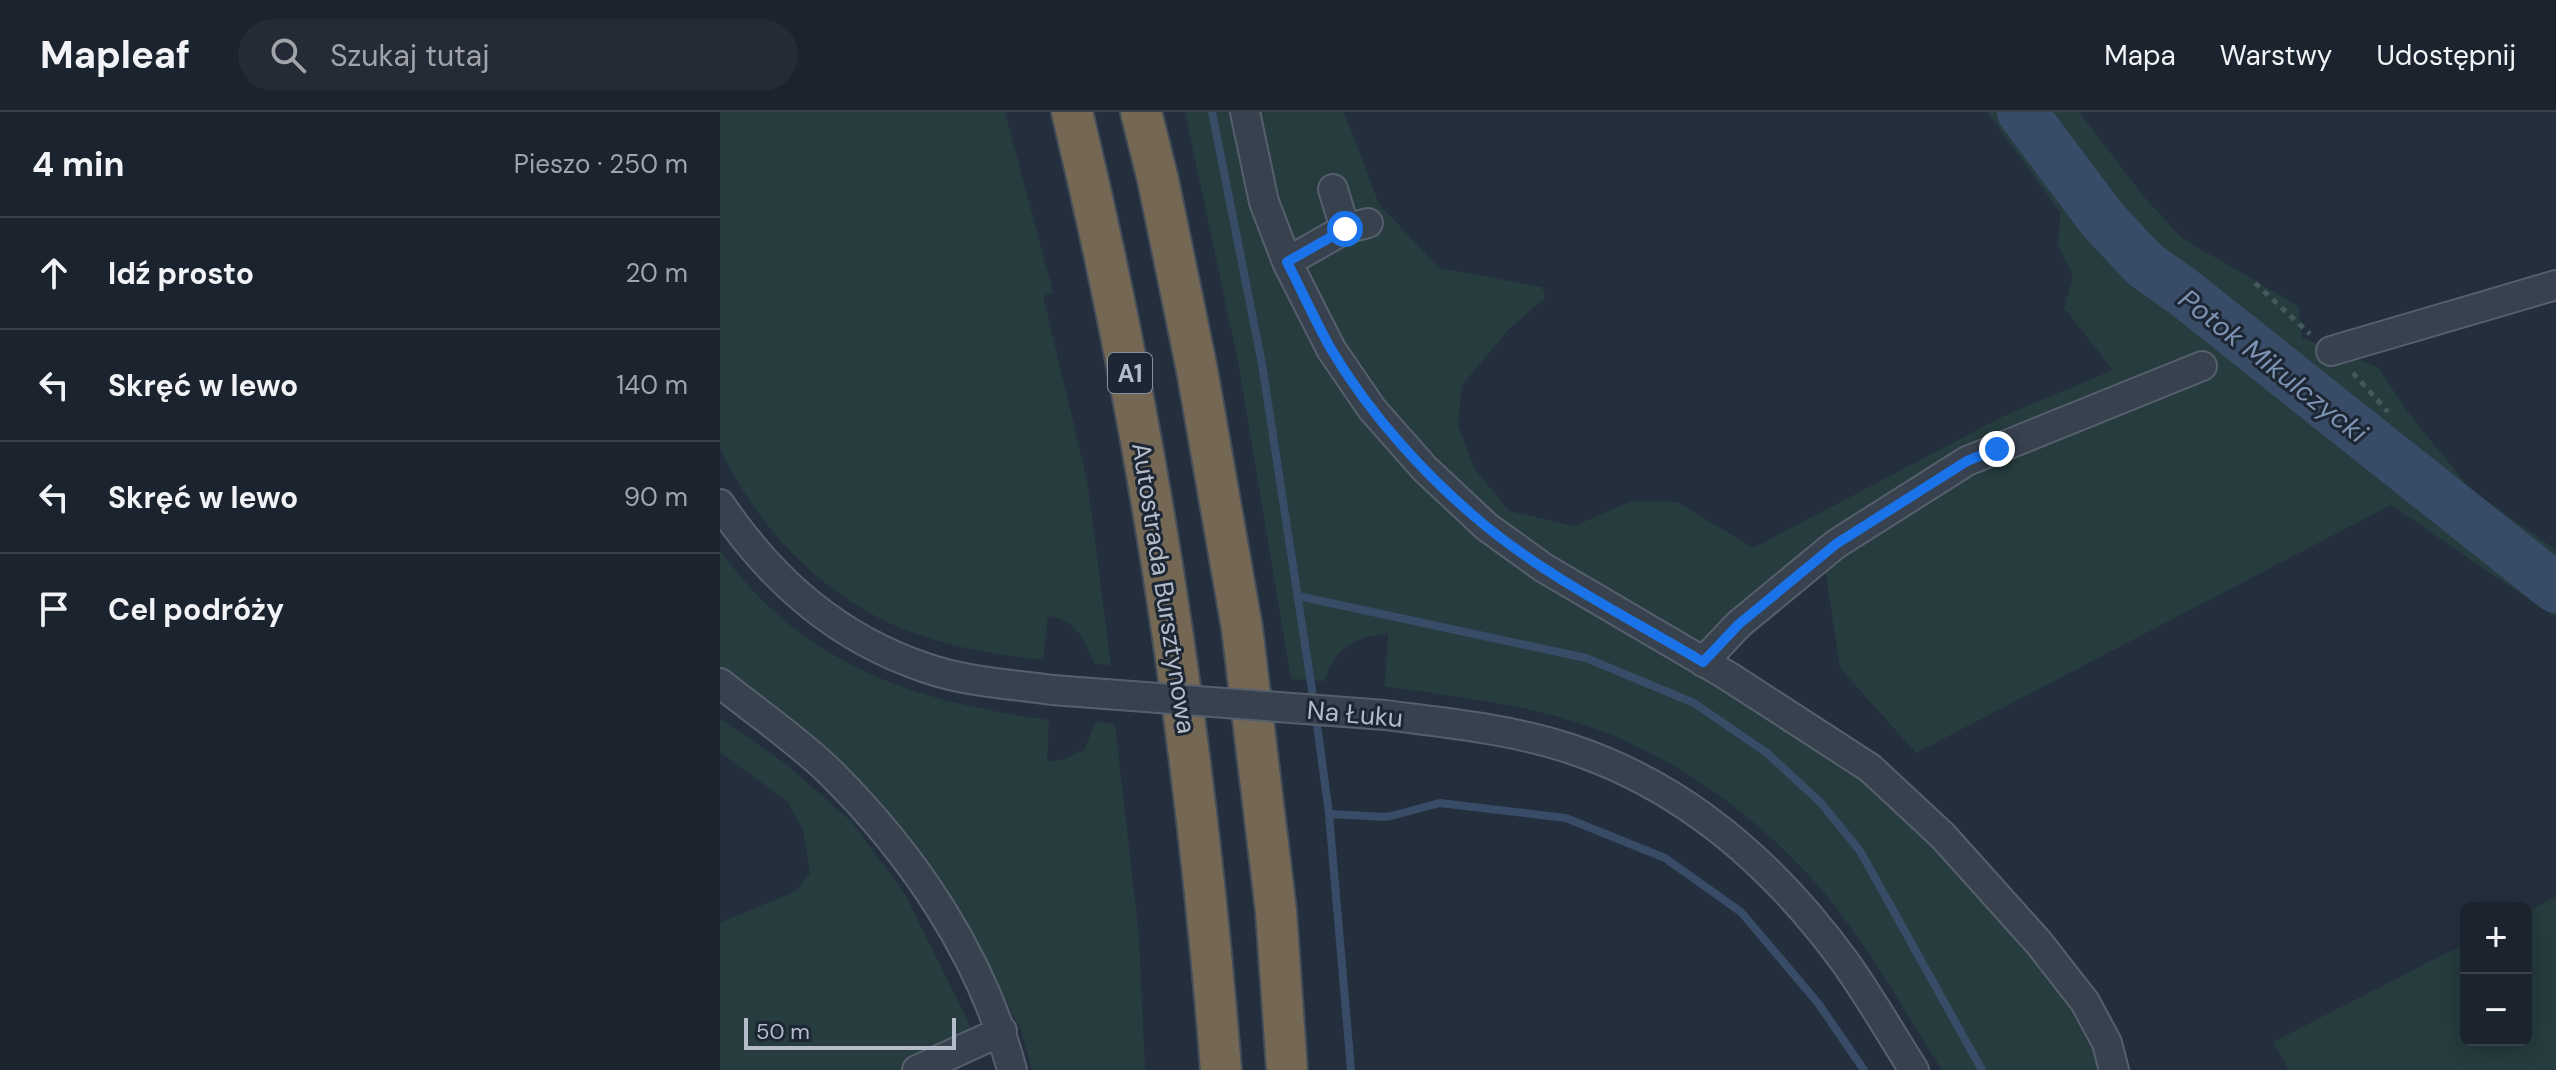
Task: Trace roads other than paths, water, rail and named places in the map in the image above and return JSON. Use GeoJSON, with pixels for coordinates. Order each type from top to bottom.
{"type":"FeatureCollection","features":[{"type":"Feature","properties":{"kind":"highway","name":"Autostrada Bursztynowa"},"geometry":{"type":"LineString","coordinates":[[1072,112],[1133,389],[1174,638],[1210,924],[1221,1070]]}},
{"type":"Feature","properties":{"kind":"highway"},"geometry":{"type":"LineString","coordinates":[[1141,112],[1197,370],[1242,628],[1276,911],[1287,1070]]}},
{"type":"Feature","properties":{"kind":"street"},"geometry":{"type":"LineString","coordinates":[[1245,112],[1264,202],[1287,262],[1331,349],[1372,409],[1425,469],[1487,527],[1544,568],[1703,662],[1870,768],[1943,836],[2039,943],[2085,1002],[2107,1043],[2114,1070]]}},
{"type":"Feature","properties":{"kind":"street"},"geometry":{"type":"LineString","coordinates":[[1287,262],[1357,226],[1333,189]]}},
{"type":"Feature","properties":{"kind":"street"},"geometry":{"type":"LineString","coordinates":[[2331,351],[2556,285]]}},
{"type":"Feature","properties":{"kind":"street"},"geometry":{"type":"LineString","coordinates":[[1703,662],[1739,624],[1836,544],[1967,461],[2202,366]]}},
{"type":"Feature","properties":{"kind":"street","name":"Na Łuku"},"geometry":{"type":"LineString","coordinates":[[720,504],[772,572],[839,627],[872,645],[938,672],[1052,690],[1385,715],[1464,725],[1568,748],[1629,773],[1699,813],[1763,865],[1810,917],[1846,964],[1914,1070]]}},
{"type":"Feature","properties":{"kind":"street"},"geometry":{"type":"LineString","coordinates":[[720,683],[827,769],[882,827],[932,893],[973,967],[1002,1031],[1012,1070]]}},
{"type":"Feature","properties":{"kind":"street"},"geometry":{"type":"LineString","coordinates":[[917,1070],[1002,1031]]}},
{"type":"Feature","properties":{"kind":"waterway"},"geometry":{"type":"LineString","coordinates":[[1212,112],[1262,364],[1314,703]]}},
{"type":"Feature","properties":{"kind":"waterway","name":"Potok Mikulczycki"},"geometry":{"type":"LineString","coordinates":[[2022,112],[2102,219],[2145,265],[2182,291],[2556,588]]}},
{"type":"Feature","properties":{"kind":"waterway"},"geometry":{"type":"LineString","coordinates":[[1298,596],[1586,658],[1694,703],[1767,753],[1821,803],[1860,851],[1982,1070]]}},
{"type":"Feature","properties":{"kind":"waterway"},"geometry":{"type":"LineString","coordinates":[[1316,717],[1329,814],[1351,1070]]}},
{"type":"Feature","properties":{"kind":"waterway"},"geometry":{"type":"LineString","coordinates":[[1329,814],[1387,817],[1440,803],[1566,818],[1665,858],[1741,912],[1818,1003],[1864,1070]]}}]}
